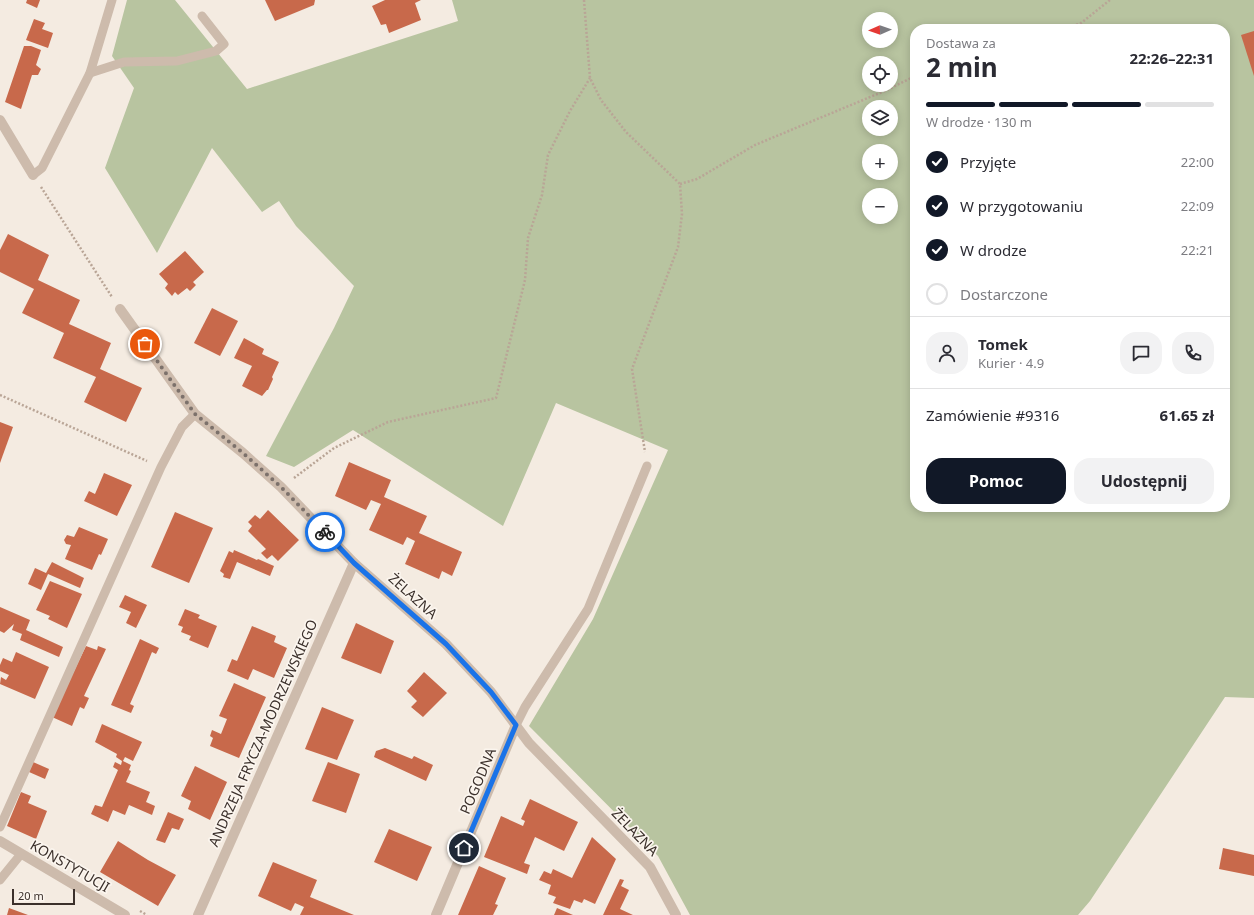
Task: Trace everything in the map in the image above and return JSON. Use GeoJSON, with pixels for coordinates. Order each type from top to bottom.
{"type":"FeatureCollection","features":[{"type":"Feature","properties":{"kind":"street"},"geometry":{"type":"LineString","coordinates":[[0,120],[33,175]]}},
{"type":"Feature","properties":{"kind":"street","name":"ŻELAZNA"},"geometry":{"type":"LineString","coordinates":[[120,309],[195,414],[243,453],[281,487],[354,563],[446,644],[491,692],[529,743],[650,867],[676,915]]}},
{"type":"Feature","properties":{"kind":"street","name":"ANDRZEJA FRYCZA-MODRZEWSKIEGO"},"geometry":{"type":"LineString","coordinates":[[198,915],[354,563]]}},
{"type":"Feature","properties":{"kind":"street","name":"POGODNA"},"geometry":{"type":"LineString","coordinates":[[436,915],[516,725]]}},
{"type":"Feature","properties":{"kind":"street","name":"KONSTYTUCJI"},"geometry":{"type":"LineString","coordinates":[[0,841],[125,915]]}},
{"type":"Feature","properties":{"kind":"lane"},"geometry":{"type":"LineString","coordinates":[[33,175],[42,168],[90,73],[112,0]]}},
{"type":"Feature","properties":{"kind":"lane"},"geometry":{"type":"LineString","coordinates":[[90,73],[124,62],[176,61],[216,51],[224,44],[202,16]]}},
{"type":"Feature","properties":{"kind":"lane"},"geometry":{"type":"LineString","coordinates":[[0,827],[162,467],[182,427],[195,414]]}},
{"type":"Feature","properties":{"kind":"lane"},"geometry":{"type":"LineString","coordinates":[[516,725],[525,707],[588,609],[647,466]]}},
{"type":"Feature","properties":{"kind":"lane"},"geometry":{"type":"LineString","coordinates":[[0,880],[21,854]]}},
{"type":"Feature","properties":{"kind":"path"},"geometry":{"type":"LineString","coordinates":[[584,0],[590,78],[601,100],[626,132],[680,184],[682,214],[678,248],[632,369],[647,466]]}},
{"type":"Feature","properties":{"kind":"path"},"geometry":{"type":"LineString","coordinates":[[1078,24],[1110,0]]}},
{"type":"Feature","properties":{"kind":"path"},"geometry":{"type":"LineString","coordinates":[[281,487],[334,448],[388,422],[496,398],[525,280],[528,238],[542,195],[548,155],[570,112],[590,78]]}},
{"type":"Feature","properties":{"kind":"path"},"geometry":{"type":"LineString","coordinates":[[680,184],[697,179],[755,145],[887,90],[910,78]]}},
{"type":"Feature","properties":{"kind":"path"},"geometry":{"type":"LineString","coordinates":[[33,175],[120,309]]}},
{"type":"Feature","properties":{"kind":"path"},"geometry":{"type":"LineString","coordinates":[[0,395],[162,467]]}},
{"type":"Feature","properties":{"kind":"green space"},"geometry":{"type":"Polygon","coordinates":[[[127,0],[175,0],[247,89],[458,21],[452,0],[1254,0],[1254,698],[1225,697],[1090,901],[1078,915],[690,915],[658,856],[529,726],[593,619],[668,450],[556,403],[503,526],[353,430],[294,467],[266,456],[334,328],[354,286],[296,226],[279,201],[262,212],[212,148],[157,253],[105,168],[134,88],[112,56],[127,0]]]}},
{"type":"Feature","properties":{"kind":"building"},"geometry":{"type":"Polygon","coordinates":[[[27,0],[40,0],[37,8],[26,3],[27,0]]]}},
{"type":"Feature","properties":{"kind":"building"},"geometry":{"type":"Polygon","coordinates":[[[265,0],[315,0],[314,5],[275,21],[265,0]]]}},
{"type":"Feature","properties":{"kind":"building"},"geometry":{"type":"Polygon","coordinates":[[[385,0],[421,0],[415,3],[421,20],[389,33],[386,24],[381,25],[372,6],[385,0]]]}},
{"type":"Feature","properties":{"kind":"building"},"geometry":{"type":"Polygon","coordinates":[[[34,19],[45,23],[42,29],[53,33],[48,48],[26,40],[34,19]]]}},
{"type":"Feature","properties":{"kind":"building"},"geometry":{"type":"Polygon","coordinates":[[[1254,31],[1254,76],[1241,35],[1254,31]]]}},
{"type":"Feature","properties":{"kind":"building"},"geometry":{"type":"Polygon","coordinates":[[[24,46],[31,46],[41,50],[36,65],[41,69],[38,75],[32,75],[21,109],[5,102],[24,46]]]}},
{"type":"Feature","properties":{"kind":"building"},"geometry":{"type":"Polygon","coordinates":[[[8,234],[49,255],[38,280],[80,300],[69,324],[111,343],[100,369],[142,388],[126,422],[84,402],[96,377],[53,358],[64,333],[22,313],[34,289],[0,272],[0,250],[8,234]]]}},
{"type":"Feature","properties":{"kind":"building"},"geometry":{"type":"Polygon","coordinates":[[[185,251],[204,272],[193,282],[196,285],[190,291],[187,288],[178,295],[175,292],[172,296],[165,288],[168,284],[159,274],[185,251]]]}},
{"type":"Feature","properties":{"kind":"building"},"geometry":{"type":"Polygon","coordinates":[[[212,308],[238,321],[220,356],[194,343],[212,308]]]}},
{"type":"Feature","properties":{"kind":"building"},"geometry":{"type":"Polygon","coordinates":[[[244,338],[264,349],[262,354],[279,362],[268,390],[262,396],[242,386],[252,366],[234,358],[244,338]]]}},
{"type":"Feature","properties":{"kind":"building"},"geometry":{"type":"Polygon","coordinates":[[[0,422],[13,427],[0,463],[0,422]]]}},
{"type":"Feature","properties":{"kind":"building"},"geometry":{"type":"Polygon","coordinates":[[[349,462],[391,480],[384,497],[427,516],[419,533],[462,552],[452,576],[442,571],[439,579],[405,564],[415,541],[407,537],[403,545],[369,530],[381,504],[371,500],[366,510],[335,496],[349,462]]]}},
{"type":"Feature","properties":{"kind":"building"},"geometry":{"type":"Polygon","coordinates":[[[104,473],[132,485],[117,516],[84,501],[89,491],[95,494],[104,473]]]}},
{"type":"Feature","properties":{"kind":"building"},"geometry":{"type":"Polygon","coordinates":[[[268,510],[299,540],[278,561],[272,555],[267,559],[261,553],[266,549],[248,531],[252,526],[248,522],[255,515],[260,519],[268,510]]]}},
{"type":"Feature","properties":{"kind":"building"},"geometry":{"type":"Polygon","coordinates":[[[175,512],[213,528],[189,583],[151,567],[175,512]]]}},
{"type":"Feature","properties":{"kind":"building"},"geometry":{"type":"Polygon","coordinates":[[[79,527],[108,539],[92,570],[65,559],[71,545],[66,544],[64,540],[67,535],[74,537],[79,527]]]}},
{"type":"Feature","properties":{"kind":"building"},"geometry":{"type":"Polygon","coordinates":[[[234,550],[274,566],[270,576],[237,562],[230,579],[223,577],[224,574],[220,571],[229,551],[233,553],[234,550]]]}},
{"type":"Feature","properties":{"kind":"building"},"geometry":{"type":"Polygon","coordinates":[[[52,562],[84,578],[80,588],[48,574],[41,590],[28,584],[35,568],[46,573],[52,562]]]}},
{"type":"Feature","properties":{"kind":"building"},"geometry":{"type":"Polygon","coordinates":[[[50,581],[82,594],[67,628],[48,619],[50,616],[36,610],[50,581]]]}},
{"type":"Feature","properties":{"kind":"building"},"geometry":{"type":"Polygon","coordinates":[[[125,595],[147,605],[136,628],[126,623],[131,612],[119,607],[125,595]]]}},
{"type":"Feature","properties":{"kind":"building"},"geometry":{"type":"Polygon","coordinates":[[[0,607],[30,620],[26,630],[63,647],[59,657],[20,640],[22,634],[12,630],[14,624],[4,633],[0,631],[0,607]]]}},
{"type":"Feature","properties":{"kind":"building"},"geometry":{"type":"Polygon","coordinates":[[[185,609],[200,615],[198,618],[217,626],[208,648],[189,640],[191,636],[181,632],[183,627],[178,625],[185,609]]]}},
{"type":"Feature","properties":{"kind":"building"},"geometry":{"type":"Polygon","coordinates":[[[356,623],[394,641],[381,674],[341,658],[356,623]]]}},
{"type":"Feature","properties":{"kind":"building"},"geometry":{"type":"Polygon","coordinates":[[[252,626],[276,636],[274,642],[287,648],[274,678],[253,669],[248,680],[227,671],[232,659],[237,661],[252,626]]]}},
{"type":"Feature","properties":{"kind":"building"},"geometry":{"type":"Polygon","coordinates":[[[140,639],[159,648],[156,654],[152,652],[130,704],[134,706],[131,713],[111,705],[140,639]]]}},
{"type":"Feature","properties":{"kind":"building"},"geometry":{"type":"Polygon","coordinates":[[[86,646],[97,650],[98,646],[106,649],[84,696],[89,698],[84,709],[80,707],[72,726],[52,717],[86,646]]]}},
{"type":"Feature","properties":{"kind":"building"},"geometry":{"type":"Polygon","coordinates":[[[16,652],[49,667],[35,699],[0,684],[1,677],[6,680],[9,675],[0,671],[0,665],[3,658],[12,662],[16,652]]]}},
{"type":"Feature","properties":{"kind":"building"},"geometry":{"type":"Polygon","coordinates":[[[424,672],[447,693],[423,717],[411,707],[417,701],[407,691],[424,672]]]}},
{"type":"Feature","properties":{"kind":"building"},"geometry":{"type":"Polygon","coordinates":[[[234,683],[266,697],[239,758],[210,746],[213,738],[210,736],[212,730],[221,734],[227,719],[219,716],[234,683]]]}},
{"type":"Feature","properties":{"kind":"building"},"geometry":{"type":"Polygon","coordinates":[[[322,707],[354,720],[337,760],[305,749],[322,707]]]}},
{"type":"Feature","properties":{"kind":"building"},"geometry":{"type":"Polygon","coordinates":[[[102,724],[142,742],[133,761],[125,757],[123,761],[131,765],[129,770],[131,771],[126,782],[150,792],[146,802],[155,806],[152,815],[129,805],[125,815],[113,810],[108,822],[91,814],[95,805],[102,807],[118,770],[113,767],[115,762],[121,765],[122,761],[116,757],[117,754],[95,742],[102,724]]]}},
{"type":"Feature","properties":{"kind":"building"},"geometry":{"type":"Polygon","coordinates":[[[385,748],[412,759],[414,756],[433,765],[426,781],[374,757],[376,751],[385,748]]]}},
{"type":"Feature","properties":{"kind":"building"},"geometry":{"type":"Polygon","coordinates":[[[33,762],[49,769],[45,779],[29,772],[33,762]]]}},
{"type":"Feature","properties":{"kind":"building"},"geometry":{"type":"Polygon","coordinates":[[[328,762],[360,774],[346,813],[312,801],[328,762]]]}},
{"type":"Feature","properties":{"kind":"building"},"geometry":{"type":"Polygon","coordinates":[[[195,766],[227,782],[210,820],[188,809],[191,801],[181,796],[195,766]]]}},
{"type":"Feature","properties":{"kind":"building"},"geometry":{"type":"Polygon","coordinates":[[[21,792],[31,796],[28,803],[47,811],[36,839],[7,826],[21,792]]]}},
{"type":"Feature","properties":{"kind":"building"},"geometry":{"type":"Polygon","coordinates":[[[530,799],[578,822],[564,851],[535,837],[524,863],[530,865],[527,874],[484,857],[501,816],[523,826],[525,821],[521,819],[530,799]]]}},
{"type":"Feature","properties":{"kind":"building"},"geometry":{"type":"Polygon","coordinates":[[[168,812],[184,819],[179,830],[172,828],[165,843],[156,840],[168,812]]]}},
{"type":"Feature","properties":{"kind":"building"},"geometry":{"type":"Polygon","coordinates":[[[389,829],[432,847],[417,881],[374,862],[389,829]]]}},
{"type":"Feature","properties":{"kind":"building"},"geometry":{"type":"Polygon","coordinates":[[[592,837],[616,859],[595,904],[584,899],[582,903],[574,900],[570,909],[553,903],[556,897],[548,894],[551,885],[539,880],[544,871],[551,874],[553,869],[572,878],[592,837]]]}},
{"type":"Feature","properties":{"kind":"building"},"geometry":{"type":"Polygon","coordinates":[[[118,841],[148,860],[176,875],[158,906],[100,872],[118,841]]]}},
{"type":"Feature","properties":{"kind":"building"},"geometry":{"type":"Polygon","coordinates":[[[1223,848],[1254,855],[1254,876],[1219,869],[1223,848]]]}},
{"type":"Feature","properties":{"kind":"building"},"geometry":{"type":"Polygon","coordinates":[[[273,862],[317,880],[310,897],[354,915],[300,915],[304,907],[295,903],[291,911],[258,896],[273,862]]]}},
{"type":"Feature","properties":{"kind":"building"},"geometry":{"type":"Polygon","coordinates":[[[479,866],[506,878],[495,904],[498,905],[493,915],[458,915],[479,866]]]}},
{"type":"Feature","properties":{"kind":"building"},"geometry":{"type":"Polygon","coordinates":[[[620,879],[624,880],[621,886],[629,890],[620,909],[633,915],[603,915],[620,879]]]}},
{"type":"Feature","properties":{"kind":"building"},"geometry":{"type":"Polygon","coordinates":[[[9,908],[28,915],[7,915],[9,908]]]}},
{"type":"Feature","properties":{"kind":"building"},"geometry":{"type":"Polygon","coordinates":[[[557,908],[573,915],[554,915],[557,908]]]}},
{"type":"Feature","properties":{"kind":"way so far"},"geometry":{"type":"LineString","coordinates":[[145,344],[195,414],[243,453],[281,487],[325,532]]}},
{"type":"Feature","properties":{"kind":"route"},"geometry":{"type":"LineString","coordinates":[[325,532],[354,563],[446,644],[491,692],[516,725],[464,848]]}}]}
